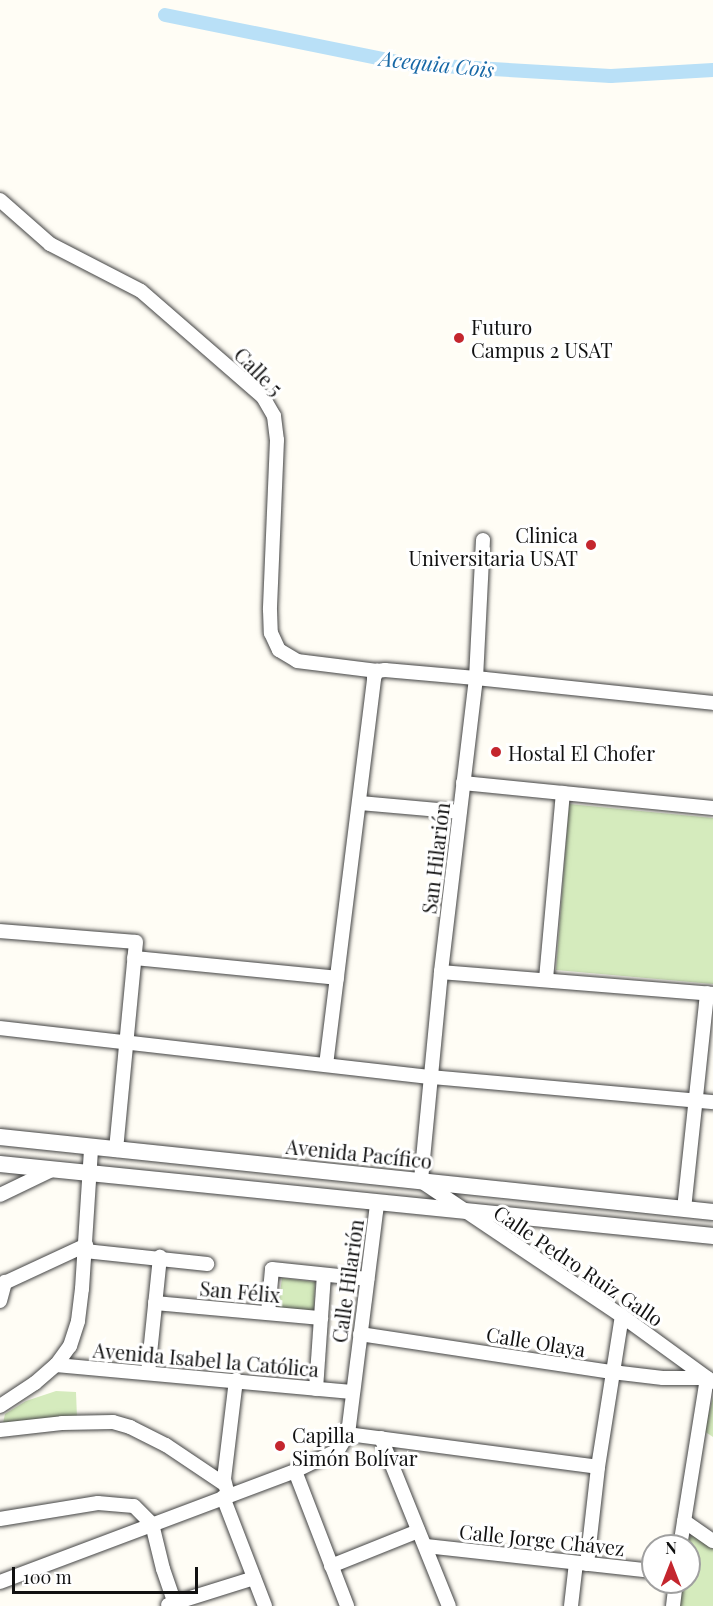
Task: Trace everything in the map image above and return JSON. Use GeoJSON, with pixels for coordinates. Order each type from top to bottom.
{"type":"FeatureCollection","features":[{"type":"Feature","properties":{"kind":"street","name":"Calle 5"},"geometry":{"type":"LineString","coordinates":[[0,200],[50,244],[141,291],[263,397],[274,416],[277,440],[271,633],[279,650],[297,661],[377,671],[476,678],[713,703]]}},
{"type":"Feature","properties":{"kind":"street","name":"San Hilarión"},"geometry":{"type":"LineString","coordinates":[[422,1180],[441,972],[476,678],[483,540]]}},
{"type":"Feature","properties":{"kind":"street"},"geometry":{"type":"LineString","coordinates":[[326,1065],[374,678],[377,671]]}},
{"type":"Feature","properties":{"kind":"street"},"geometry":{"type":"LineString","coordinates":[[463,783],[713,808]]}},
{"type":"Feature","properties":{"kind":"street"},"geometry":{"type":"LineString","coordinates":[[546,979],[563,793]]}},
{"type":"Feature","properties":{"kind":"street"},"geometry":{"type":"LineString","coordinates":[[360,803],[460,812]]}},
{"type":"Feature","properties":{"kind":"street"},"geometry":{"type":"LineString","coordinates":[[0,931],[136,942],[116,1150]]}},
{"type":"Feature","properties":{"kind":"street"},"geometry":{"type":"LineString","coordinates":[[134,958],[338,978]]}},
{"type":"Feature","properties":{"kind":"street"},"geometry":{"type":"LineString","coordinates":[[441,972],[710,994],[695,1100],[684,1209]]}},
{"type":"Feature","properties":{"kind":"street"},"geometry":{"type":"LineString","coordinates":[[0,1028],[431,1077],[713,1102]]}},
{"type":"Feature","properties":{"kind":"street","name":"Avenida Pacífico"},"geometry":{"type":"LineString","coordinates":[[0,1137],[713,1212]]}},
{"type":"Feature","properties":{"kind":"street","name":"Avenida Isabel la Católica"},"geometry":{"type":"LineString","coordinates":[[0,1406],[35,1383],[56,1365],[70,1346],[78,1321],[86,1248],[91,1148]]}},
{"type":"Feature","properties":{"kind":"street"},"geometry":{"type":"LineString","coordinates":[[0,1164],[377,1204],[713,1236]]}},
{"type":"Feature","properties":{"kind":"street"},"geometry":{"type":"LineString","coordinates":[[0,1195],[52,1170]]}},
{"type":"Feature","properties":{"kind":"street","name":"Calle Pedro Ruiz Gallo"},"geometry":{"type":"LineString","coordinates":[[422,1180],[622,1316],[710,1380]]}},
{"type":"Feature","properties":{"kind":"street","name":"Calle Hilarión"},"geometry":{"type":"LineString","coordinates":[[348,1434],[377,1204]]}},
{"type":"Feature","properties":{"kind":"street"},"geometry":{"type":"LineString","coordinates":[[0,1301],[3,1284],[86,1248],[207,1264]]}},
{"type":"Feature","properties":{"kind":"street"},"geometry":{"type":"LineString","coordinates":[[148,1373],[159,1258]]}},
{"type":"Feature","properties":{"kind":"street"},"geometry":{"type":"LineString","coordinates":[[268,1313],[272,1269],[367,1280]]}},
{"type":"Feature","properties":{"kind":"street"},"geometry":{"type":"LineString","coordinates":[[316,1389],[324,1275]]}},
{"type":"Feature","properties":{"kind":"street","name":"San Félix"},"geometry":{"type":"LineString","coordinates":[[155,1303],[321,1318]]}},
{"type":"Feature","properties":{"kind":"street"},"geometry":{"type":"LineString","coordinates":[[571,1606],[598,1467],[622,1316]]}},
{"type":"Feature","properties":{"kind":"street","name":"Calle Olaya"},"geometry":{"type":"LineString","coordinates":[[360,1334],[612,1372],[663,1378],[710,1380]]}},
{"type":"Feature","properties":{"kind":"street","name":"Avenida Isabel la Católica"},"geometry":{"type":"LineString","coordinates":[[56,1365],[352,1392]]}},
{"type":"Feature","properties":{"kind":"street"},"geometry":{"type":"LineString","coordinates":[[236,1380],[226,1492],[265,1606]]}},
{"type":"Feature","properties":{"kind":"street"},"geometry":{"type":"LineString","coordinates":[[682,1534],[710,1380]]}},
{"type":"Feature","properties":{"kind":"street"},"geometry":{"type":"LineString","coordinates":[[0,1430],[62,1423],[113,1422],[130,1427],[157,1440],[226,1492]]}},
{"type":"Feature","properties":{"kind":"street"},"geometry":{"type":"LineString","coordinates":[[0,1582],[152,1524],[226,1492],[294,1472],[338,1450],[348,1434],[598,1467]]}},
{"type":"Feature","properties":{"kind":"street"},"geometry":{"type":"LineString","coordinates":[[381,1438],[449,1606]]}},
{"type":"Feature","properties":{"kind":"street"},"geometry":{"type":"LineString","coordinates":[[294,1472],[347,1606]]}},
{"type":"Feature","properties":{"kind":"street"},"geometry":{"type":"LineString","coordinates":[[0,1519],[118,1503],[134,1506],[152,1524],[173,1605],[254,1578]]}},
{"type":"Feature","properties":{"kind":"street"},"geometry":{"type":"LineString","coordinates":[[684,1521],[713,1541]]}},
{"type":"Feature","properties":{"kind":"street"},"geometry":{"type":"LineString","coordinates":[[332,1566],[418,1531]]}},
{"type":"Feature","properties":{"kind":"street","name":"Calle Jorge Chávez"},"geometry":{"type":"LineString","coordinates":[[426,1546],[641,1570]]}},
{"type":"Feature","properties":{"kind":"green space"},"geometry":{"type":"Polygon","coordinates":[[[569,804],[713,818],[713,984],[556,970],[569,804]]]}},
{"type":"Feature","properties":{"kind":"green space"},"geometry":{"type":"Polygon","coordinates":[[[282,1278],[315,1282],[314,1311],[278,1308],[282,1278]]]}},
{"type":"Feature","properties":{"kind":"green space"},"geometry":{"type":"Polygon","coordinates":[[[56,1391],[76,1392],[77,1418],[3,1423],[5,1414],[26,1401],[56,1391]]]}},
{"type":"Feature","properties":{"kind":"green space"},"geometry":{"type":"Polygon","coordinates":[[[713,1397],[713,1437],[704,1431],[713,1397]]]}},
{"type":"Feature","properties":{"kind":"green space"},"geometry":{"type":"Polygon","coordinates":[[[701,1541],[713,1549],[713,1606],[677,1606],[678,1594],[701,1594],[701,1541]]]}},
{"type":"Feature","properties":{"kind":"waterway","name":"Acequia Cois"},"geometry":{"type":"LineString","coordinates":[[165,15],[408,64],[611,76],[713,70]]}},
{"type":"Feature","properties":{"kind":"place","name":"Futuro Campus 2 USAT"},"geometry":{"type":"Point","coordinates":[459,338]}},
{"type":"Feature","properties":{"kind":"place","name":"Clinica Universitaria USAT"},"geometry":{"type":"Point","coordinates":[591,545]}},
{"type":"Feature","properties":{"kind":"place","name":"Hostal El Chofer"},"geometry":{"type":"Point","coordinates":[496,752]}},
{"type":"Feature","properties":{"kind":"place","name":"Capilla Simón Bolívar"},"geometry":{"type":"Point","coordinates":[280,1446]}}]}
